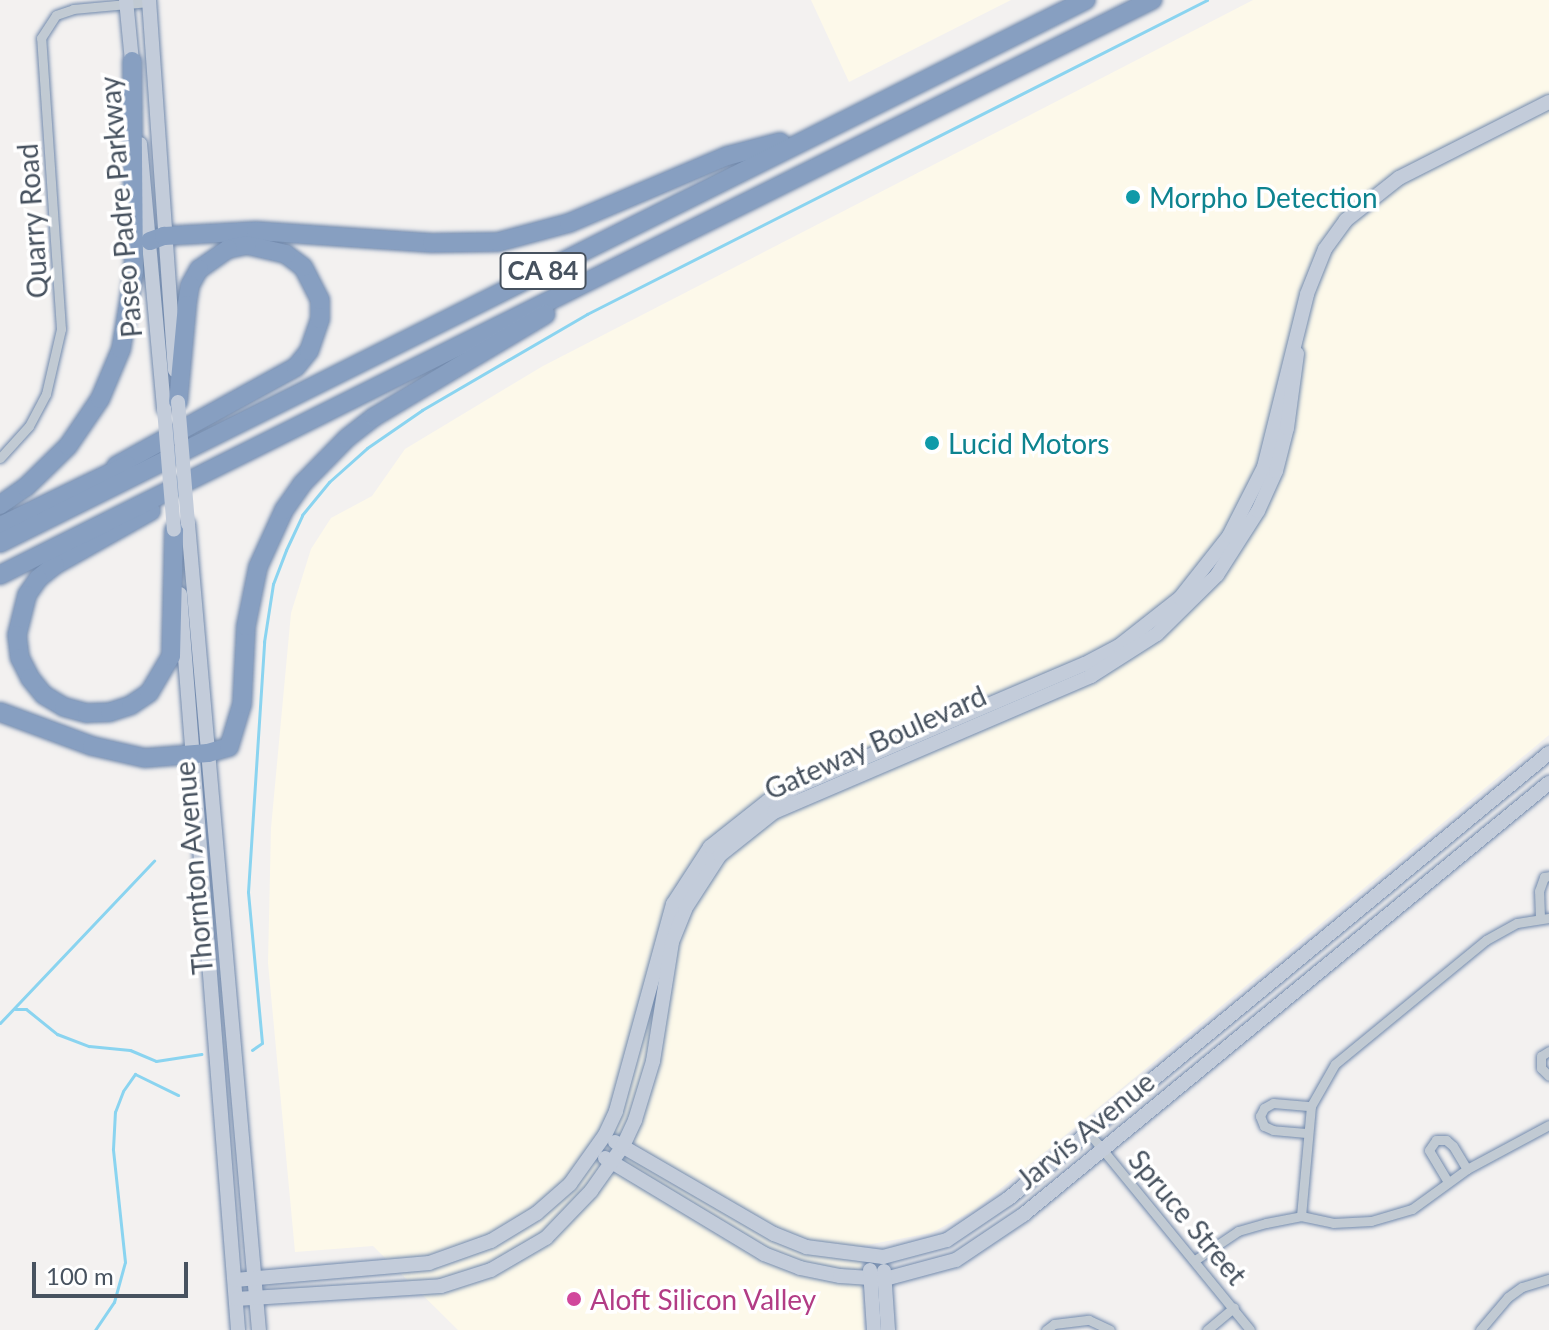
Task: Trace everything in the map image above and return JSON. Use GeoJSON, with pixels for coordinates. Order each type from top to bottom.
{"type":"FeatureCollection","features":[{"type":"Feature","properties":{"kind":"highway","name":"CA 84"},"geometry":{"type":"LineString","coordinates":[[0,526],[220,421],[1065,0]]}},
{"type":"Feature","properties":{"kind":"highway","name":"CA 84"},"geometry":{"type":"LineString","coordinates":[[0,543],[1086,0]]}},
{"type":"Feature","properties":{"kind":"highway","name":"CA 84"},"geometry":{"type":"LineString","coordinates":[[0,575],[1152,0]]}},
{"type":"Feature","properties":{"kind":"highway"},"geometry":{"type":"LineString","coordinates":[[0,505],[26,487],[68,446],[100,399],[121,349],[134,271],[132,61]]}},
{"type":"Feature","properties":{"kind":"highway"},"geometry":{"type":"LineString","coordinates":[[157,238],[294,231],[443,243],[498,242],[569,223],[727,156],[780,142]]}},
{"type":"Feature","properties":{"kind":"highway"},"geometry":{"type":"LineString","coordinates":[[0,712],[118,753],[145,758],[229,747],[238,725],[246,626],[258,567],[284,510],[323,460],[374,417],[683,234]]}},
{"type":"Feature","properties":{"kind":"highway"},"geometry":{"type":"LineString","coordinates":[[37,508],[296,367],[309,351],[320,319],[320,300],[303,267],[286,254],[247,245],[228,249],[199,269],[190,285],[171,405]]}},
{"type":"Feature","properties":{"kind":"highway"},"geometry":{"type":"LineString","coordinates":[[181,527],[171,656],[149,693],[131,705],[110,712],[87,713],[64,707],[44,695],[20,658],[17,635],[23,605],[38,579],[310,420]]}},
{"type":"Feature","properties":{"kind":"main road","name":"Paseo Padre Parkway"},"geometry":{"type":"LineString","coordinates":[[149,1],[157,238],[171,405]]}},
{"type":"Feature","properties":{"kind":"main road","name":"Paseo Padre Parkway"},"geometry":{"type":"LineString","coordinates":[[127,2],[132,61],[157,238]]}},
{"type":"Feature","properties":{"kind":"main road","name":"Gateway Boulevard"},"geometry":{"type":"LineString","coordinates":[[235,1280],[387,1269],[465,1252],[537,1213],[570,1184],[605,1135],[627,1077],[661,937],[673,904],[710,847],[768,801],[1085,664],[1119,646],[1180,598],[1207,568],[1229,536],[1264,467],[1307,294],[1325,249],[1346,220],[1399,178],[1549,102]]}},
{"type":"Feature","properties":{"kind":"main road","name":"Gateway Boulevard"},"geometry":{"type":"LineString","coordinates":[[236,1299],[441,1286],[491,1270],[546,1238],[591,1191],[623,1146],[635,1120],[653,1061],[672,942],[685,909],[720,855],[774,812],[808,795],[1091,676],[1136,649],[1188,606],[1239,542],[1276,471],[1296,384],[1299,326]]}},
{"type":"Feature","properties":{"kind":"main road","name":"Thornton Avenue"},"geometry":{"type":"LineString","coordinates":[[171,405],[201,753],[259,1330]]}},
{"type":"Feature","properties":{"kind":"main road","name":"Thornton Avenue"},"geometry":{"type":"LineString","coordinates":[[201,753],[238,1330]]}},
{"type":"Feature","properties":{"kind":"main road","name":"Jarvis Avenue"},"geometry":{"type":"LineString","coordinates":[[605,1135],[774,1234],[806,1247],[876,1258],[947,1240],[980,1221],[1089,1133],[1549,753]]}},
{"type":"Feature","properties":{"kind":"main road","name":"Jarvis Avenue"},"geometry":{"type":"LineString","coordinates":[[594,1151],[764,1254],[800,1268],[878,1279],[956,1260],[980,1246],[1103,1150],[1549,783]]}},
{"type":"Feature","properties":{"kind":"main road"},"geometry":{"type":"LineString","coordinates":[[876,1258],[888,1330]]}},
{"type":"Feature","properties":{"kind":"main road"},"geometry":{"type":"LineString","coordinates":[[874,1330],[878,1279]]}},
{"type":"Feature","properties":{"kind":"street","name":"Quarry Road"},"geometry":{"type":"LineString","coordinates":[[0,458],[29,426],[46,394],[61,329],[41,38],[47,24],[56,15],[73,9],[149,1]]}},
{"type":"Feature","properties":{"kind":"street"},"geometry":{"type":"LineString","coordinates":[[1301,1216],[1306,1133],[1311,1106],[1335,1064],[1474,949],[1517,923],[1545,918],[1539,891],[1544,877],[1549,876]]}},
{"type":"Feature","properties":{"kind":"street"},"geometry":{"type":"LineString","coordinates":[[1549,1051],[1541,1056],[1541,1068],[1549,1076]]}},
{"type":"Feature","properties":{"kind":"street"},"geometry":{"type":"LineString","coordinates":[[1306,1133],[1273,1130],[1264,1126],[1260,1116],[1264,1108],[1273,1103],[1311,1106]]}},
{"type":"Feature","properties":{"kind":"street"},"geometry":{"type":"LineString","coordinates":[[1195,1260],[1238,1231],[1301,1216],[1333,1223],[1371,1221],[1412,1209],[1467,1169],[1549,1125]]}},
{"type":"Feature","properties":{"kind":"street","name":"Spruce Street"},"geometry":{"type":"LineString","coordinates":[[1089,1133],[1250,1330]]}},
{"type":"Feature","properties":{"kind":"street"},"geometry":{"type":"LineString","coordinates":[[1448,1182],[1429,1150],[1436,1140],[1446,1140],[1453,1146],[1467,1169]]}},
{"type":"Feature","properties":{"kind":"street"},"geometry":{"type":"LineString","coordinates":[[1480,1330],[1508,1297],[1522,1287],[1549,1279]]}},
{"type":"Feature","properties":{"kind":"street"},"geometry":{"type":"LineString","coordinates":[[1207,1330],[1234,1307]]}},
{"type":"Feature","properties":{"kind":"street"},"geometry":{"type":"LineString","coordinates":[[1046,1330],[1054,1324],[1089,1320],[1110,1330]]}},
{"type":"Feature","properties":{"kind":"shaded area"},"geometry":{"type":"Polygon","coordinates":[[[811,0],[1011,0],[849,82],[811,0]]]}},
{"type":"Feature","properties":{"kind":"shaded area"},"geometry":{"type":"Polygon","coordinates":[[[1253,0],[1549,0],[1549,735],[976,1209],[931,1233],[861,1246],[864,1330],[458,1330],[373,1246],[295,1252],[268,963],[271,828],[291,613],[311,549],[331,518],[372,496],[405,449],[543,366],[1253,0]]]}},
{"type":"Feature","properties":{"kind":"waterway"},"geometry":{"type":"LineString","coordinates":[[252,1050],[262,1043],[248,892],[264,642],[273,584],[286,550],[302,515],[329,482],[367,448],[422,410],[587,314],[1207,0]]}},
{"type":"Feature","properties":{"kind":"waterway"},"geometry":{"type":"LineString","coordinates":[[0,1023],[154,861]]}},
{"type":"Feature","properties":{"kind":"waterway"},"geometry":{"type":"LineString","coordinates":[[15,1009],[26,1009],[57,1034],[89,1046],[130,1050],[156,1061],[201,1054]]}},
{"type":"Feature","properties":{"kind":"waterway"},"geometry":{"type":"LineString","coordinates":[[95,1330],[114,1302],[125,1262],[113,1149],[115,1112],[123,1091],[135,1074],[178,1095]]}},
{"type":"Feature","properties":{"kind":"place","name":"Morpho Detection"},"geometry":{"type":"Point","coordinates":[1133,197]}},
{"type":"Feature","properties":{"kind":"place","name":"Lucid Motors"},"geometry":{"type":"Point","coordinates":[932,443]}},
{"type":"Feature","properties":{"kind":"place","name":"Aloft Silicon Valley"},"geometry":{"type":"Point","coordinates":[574,1299]}}]}
